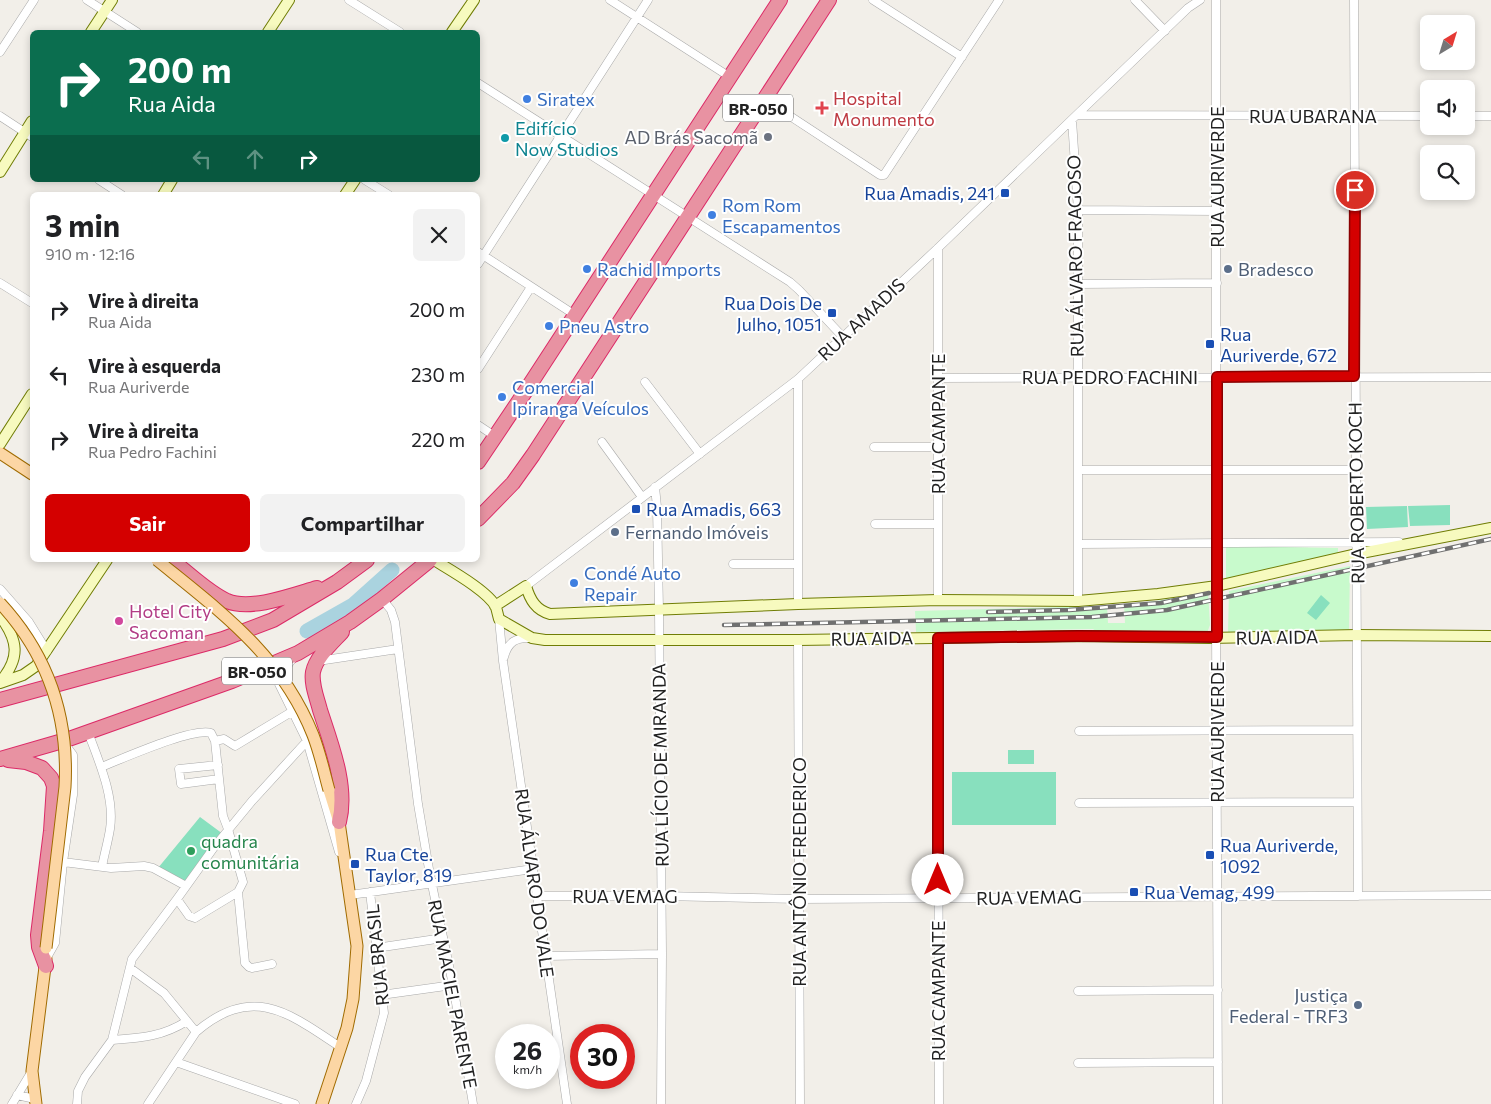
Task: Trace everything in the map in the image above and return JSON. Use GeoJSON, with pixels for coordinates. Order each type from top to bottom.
{"type":"FeatureCollection","features":[{"type":"Feature","properties":{"kind":"highway","name":"BR-050"},"geometry":{"type":"LineString","coordinates":[[480,459],[575,315],[657,198],[730,77],[780,0]]}},
{"type":"Feature","properties":{"kind":"highway","name":"BR-050"},"geometry":{"type":"LineString","coordinates":[[480,517],[513,483],[529,460],[683,215],[764,99],[829,0]]}},
{"type":"Feature","properties":{"kind":"highway"},"geometry":{"type":"LineString","coordinates":[[174,562],[216,594],[226,600],[239,604],[276,599],[337,582]]}},
{"type":"Feature","properties":{"kind":"highway","name":"BR-050"},"geometry":{"type":"LineString","coordinates":[[0,700],[223,639],[273,620],[337,582],[364,562]]}},
{"type":"Feature","properties":{"kind":"highway","name":"BR-050"},"geometry":{"type":"LineString","coordinates":[[0,759],[62,741],[232,681],[298,653],[350,622],[429,562]]}},
{"type":"Feature","properties":{"kind":"highway"},"geometry":{"type":"LineString","coordinates":[[339,822],[343,807],[342,793],[313,679],[315,666],[318,661],[350,622]]}},
{"type":"Feature","properties":{"kind":"highway"},"geometry":{"type":"LineString","coordinates":[[0,759],[36,765],[47,773],[54,786],[51,831],[38,935],[38,946],[46,958]]}},
{"type":"Feature","properties":{"kind":"main road"},"geometry":{"type":"LineString","coordinates":[[0,453],[30,473]]}},
{"type":"Feature","properties":{"kind":"main road"},"geometry":{"type":"LineString","coordinates":[[159,562],[236,624],[250,638],[281,677],[302,710],[314,737],[339,822],[356,937],[353,999],[347,1028],[322,1104]]}},
{"type":"Feature","properties":{"kind":"main road"},"geometry":{"type":"LineString","coordinates":[[0,603],[23,630],[46,671],[56,698],[64,736],[66,761],[65,787],[32,1071],[36,1102]]}},
{"type":"Feature","properties":{"kind":"street"},"geometry":{"type":"LineString","coordinates":[[0,52],[34,0]]}},
{"type":"Feature","properties":{"kind":"street"},"geometry":{"type":"LineString","coordinates":[[86,0],[134,30]]}},
{"type":"Feature","properties":{"kind":"street"},"geometry":{"type":"LineString","coordinates":[[92,30],[112,0]]}},
{"type":"Feature","properties":{"kind":"street"},"geometry":{"type":"LineString","coordinates":[[269,30],[289,0]]}},
{"type":"Feature","properties":{"kind":"street"},"geometry":{"type":"LineString","coordinates":[[349,0],[397,30]]}},
{"type":"Feature","properties":{"kind":"street"},"geometry":{"type":"LineString","coordinates":[[453,30],[474,0]]}},
{"type":"Feature","properties":{"kind":"street"},"geometry":{"type":"LineString","coordinates":[[610,0],[730,77]]}},
{"type":"Feature","properties":{"kind":"street"},"geometry":{"type":"LineString","coordinates":[[575,315],[480,254],[560,136],[648,0]]}},
{"type":"Feature","properties":{"kind":"street"},"geometry":{"type":"LineString","coordinates":[[873,0],[962,57]]}},
{"type":"Feature","properties":{"kind":"street"},"geometry":{"type":"LineString","coordinates":[[764,99],[883,175],[999,0]]}},
{"type":"Feature","properties":{"kind":"street"},"geometry":{"type":"LineString","coordinates":[[1135,0],[1165,30]]}},
{"type":"Feature","properties":{"kind":"street","name":"RUA AMADIS"},"geometry":{"type":"LineString","coordinates":[[495,606],[526,586],[798,379],[938,248],[1188,8],[1200,0]]}},
{"type":"Feature","properties":{"kind":"street","name":"RUA AURIVERDE"},"geometry":{"type":"LineString","coordinates":[[1216,0],[1218,1104]]}},
{"type":"Feature","properties":{"kind":"street","name":"RUA ROBERTO KOCH"},"geometry":{"type":"LineString","coordinates":[[1354,0],[1354,376],[1358,896]]}},
{"type":"Feature","properties":{"kind":"street"},"geometry":{"type":"LineString","coordinates":[[480,83],[790,282],[842,336]]}},
{"type":"Feature","properties":{"kind":"street"},"geometry":{"type":"LineString","coordinates":[[1091,101],[1096,115]]}},
{"type":"Feature","properties":{"kind":"street","name":"RUA UBARANA"},"geometry":{"type":"LineString","coordinates":[[1074,118],[1096,115],[1420,116]]}},
{"type":"Feature","properties":{"kind":"street"},"geometry":{"type":"LineString","coordinates":[[0,116],[29,134],[0,172]]}},
{"type":"Feature","properties":{"kind":"street"},"geometry":{"type":"LineString","coordinates":[[1475,116],[1491,116]]}},
{"type":"Feature","properties":{"kind":"street","name":"RUA ÁLVARO FRAGOSO"},"geometry":{"type":"LineString","coordinates":[[1074,118],[1078,210],[1078,601]]}},
{"type":"Feature","properties":{"kind":"street"},"geometry":{"type":"LineString","coordinates":[[102,182],[117,192]]}},
{"type":"Feature","properties":{"kind":"street"},"geometry":{"type":"LineString","coordinates":[[368,182],[384,192]]}},
{"type":"Feature","properties":{"kind":"street"},"geometry":{"type":"LineString","coordinates":[[1078,210],[1217,211]]}},
{"type":"Feature","properties":{"kind":"street","name":"RUA CAMPANTE"},"geometry":{"type":"LineString","coordinates":[[938,248],[938,600]]}},
{"type":"Feature","properties":{"kind":"street"},"geometry":{"type":"LineString","coordinates":[[0,283],[30,302]]}},
{"type":"Feature","properties":{"kind":"street"},"geometry":{"type":"LineString","coordinates":[[1078,284],[1217,283]]}},
{"type":"Feature","properties":{"kind":"street"},"geometry":{"type":"LineString","coordinates":[[480,366],[531,287]]}},
{"type":"Feature","properties":{"kind":"street","name":"RUA PEDRO FACHINI"},"geometry":{"type":"LineString","coordinates":[[938,378],[1491,376]]}},
{"type":"Feature","properties":{"kind":"street"},"geometry":{"type":"LineString","coordinates":[[798,379],[798,604]]}},
{"type":"Feature","properties":{"kind":"street"},"geometry":{"type":"LineString","coordinates":[[645,382],[700,454]]}},
{"type":"Feature","properties":{"kind":"street"},"geometry":{"type":"LineString","coordinates":[[0,444],[30,397]]}},
{"type":"Feature","properties":{"kind":"street"},"geometry":{"type":"LineString","coordinates":[[480,426],[496,437]]}},
{"type":"Feature","properties":{"kind":"street"},"geometry":{"type":"LineString","coordinates":[[602,442],[642,497]]}},
{"type":"Feature","properties":{"kind":"street"},"geometry":{"type":"LineString","coordinates":[[874,447],[938,447]]}},
{"type":"Feature","properties":{"kind":"street"},"geometry":{"type":"LineString","coordinates":[[1079,470],[1356,470]]}},
{"type":"Feature","properties":{"kind":"street","name":"RUA LÍCIO DE MIRANDA"},"geometry":{"type":"LineString","coordinates":[[655,487],[659,610],[662,896],[661,1104]]}},
{"type":"Feature","properties":{"kind":"street"},"geometry":{"type":"LineString","coordinates":[[876,524],[938,524]]}},
{"type":"Feature","properties":{"kind":"street","name":"RUA AIDA"},"geometry":{"type":"LineString","coordinates":[[526,586],[530,599],[535,606],[550,614],[938,600],[1078,601],[1158,594],[1217,586],[1356,554],[1491,528]]}},
{"type":"Feature","properties":{"kind":"street"},"geometry":{"type":"LineString","coordinates":[[1078,544],[1419,542]]}},
{"type":"Feature","properties":{"kind":"street"},"geometry":{"type":"LineString","coordinates":[[0,683],[29,672],[36,666],[105,562]]}},
{"type":"Feature","properties":{"kind":"street"},"geometry":{"type":"LineString","coordinates":[[435,562],[477,588],[495,606]]}},
{"type":"Feature","properties":{"kind":"street"},"geometry":{"type":"LineString","coordinates":[[733,564],[798,564]]}},
{"type":"Feature","properties":{"kind":"street"},"geometry":{"type":"LineString","coordinates":[[0,589],[29,622],[47,651]]}},
{"type":"Feature","properties":{"kind":"street","name":"RUA MACIEL PARENTE"},"geometry":{"type":"LineString","coordinates":[[382,599],[394,616],[418,804],[453,985],[473,1104]]}},
{"type":"Feature","properties":{"kind":"street","name":"RUA ÁLVARO DO VALE"},"geometry":{"type":"LineString","coordinates":[[495,606],[499,619],[502,661],[538,896],[567,1104]]}},
{"type":"Feature","properties":{"kind":"street","name":"RUA AIDA"},"geometry":{"type":"LineString","coordinates":[[499,619],[532,638],[558,640],[798,640],[1078,636],[1491,636]]}},
{"type":"Feature","properties":{"kind":"street"},"geometry":{"type":"LineString","coordinates":[[0,683],[9,670],[15,650],[14,640],[2,620]]}},
{"type":"Feature","properties":{"kind":"street"},"geometry":{"type":"LineString","coordinates":[[502,661],[511,642],[522,637],[532,638]]}},
{"type":"Feature","properties":{"kind":"street","name":"RUA CAMPANTE"},"geometry":{"type":"LineString","coordinates":[[938,638],[939,1104]]}},
{"type":"Feature","properties":{"kind":"street","name":"RUA ANTÔNIO FREDERICO"},"geometry":{"type":"LineString","coordinates":[[798,640],[800,1104]]}},
{"type":"Feature","properties":{"kind":"street"},"geometry":{"type":"LineString","coordinates":[[318,661],[398,649]]}},
{"type":"Feature","properties":{"kind":"street"},"geometry":{"type":"LineString","coordinates":[[298,653],[284,670],[279,684],[307,741],[340,856],[346,867]]}},
{"type":"Feature","properties":{"kind":"street"},"geometry":{"type":"LineString","coordinates":[[215,741],[224,739],[235,746],[293,711]]}},
{"type":"Feature","properties":{"kind":"street"},"geometry":{"type":"LineString","coordinates":[[1079,731],[1357,730]]}},
{"type":"Feature","properties":{"kind":"street"},"geometry":{"type":"LineString","coordinates":[[88,732],[101,767],[108,796],[111,828],[102,867]]}},
{"type":"Feature","properties":{"kind":"street"},"geometry":{"type":"LineString","coordinates":[[101,767],[162,743],[198,732],[210,733],[215,741],[223,816],[243,882],[239,889],[195,918],[189,916],[177,899]]}},
{"type":"Feature","properties":{"kind":"street"},"geometry":{"type":"LineString","coordinates":[[46,958],[55,943],[63,862],[74,795],[71,750],[62,741]]}},
{"type":"Feature","properties":{"kind":"street"},"geometry":{"type":"LineString","coordinates":[[77,1104],[78,1091],[85,1077],[112,1040],[132,959],[228,829],[307,741]]}},
{"type":"Feature","properties":{"kind":"street"},"geometry":{"type":"LineString","coordinates":[[218,765],[179,770],[181,784],[219,779]]}},
{"type":"Feature","properties":{"kind":"street"},"geometry":{"type":"LineString","coordinates":[[1079,803],[1356,802]]}},
{"type":"Feature","properties":{"kind":"street"},"geometry":{"type":"LineString","coordinates":[[63,862],[102,867],[144,866],[153,868],[186,886]]}},
{"type":"Feature","properties":{"kind":"street"},"geometry":{"type":"LineString","coordinates":[[350,895],[533,869]]}},
{"type":"Feature","properties":{"kind":"street"},"geometry":{"type":"LineString","coordinates":[[239,889],[245,963],[249,968],[272,964]]}},
{"type":"Feature","properties":{"kind":"street","name":"RUA BRASIL"},"geometry":{"type":"LineString","coordinates":[[356,1104],[366,1081],[384,1013],[370,892]]}},
{"type":"Feature","properties":{"kind":"street","name":"RUA VEMAG"},"geometry":{"type":"LineString","coordinates":[[538,896],[799,899],[1491,895]]}},
{"type":"Feature","properties":{"kind":"street"},"geometry":{"type":"LineString","coordinates":[[376,948],[443,938]]}},
{"type":"Feature","properties":{"kind":"street"},"geometry":{"type":"LineString","coordinates":[[546,956],[662,954]]}},
{"type":"Feature","properties":{"kind":"street"},"geometry":{"type":"LineString","coordinates":[[130,968],[164,992],[196,1032]]}},
{"type":"Feature","properties":{"kind":"street"},"geometry":{"type":"LineString","coordinates":[[381,995],[453,985]]}},
{"type":"Feature","properties":{"kind":"street"},"geometry":{"type":"LineString","coordinates":[[1078,991],[1218,990]]}},
{"type":"Feature","properties":{"kind":"street"},"geometry":{"type":"LineString","coordinates":[[148,1104],[196,1032],[206,1023],[223,1013],[244,1007],[265,1006],[286,1013],[340,1047]]}},
{"type":"Feature","properties":{"kind":"street"},"geometry":{"type":"LineString","coordinates":[[112,1040],[156,1036],[168,1032],[187,1021]]}},
{"type":"Feature","properties":{"kind":"street"},"geometry":{"type":"LineString","coordinates":[[176,1062],[295,1104]]}},
{"type":"Feature","properties":{"kind":"street"},"geometry":{"type":"LineString","coordinates":[[1078,1063],[1218,1062]]}},
{"type":"Feature","properties":{"kind":"street"},"geometry":{"type":"LineString","coordinates":[[12,1104],[32,1071]]}},
{"type":"Feature","properties":{"kind":"street"},"geometry":{"type":"LineString","coordinates":[[17,1095],[36,1102]]}},
{"type":"Feature","properties":{"kind":"green space"},"geometry":{"type":"Polygon","coordinates":[[[1450,505],[1450,525],[1410,526],[1408,506],[1450,505]]]}},
{"type":"Feature","properties":{"kind":"green space"},"geometry":{"type":"Polygon","coordinates":[[[1407,506],[1408,527],[1367,529],[1366,507],[1407,506]]]}},
{"type":"Feature","properties":{"kind":"green space"},"geometry":{"type":"Polygon","coordinates":[[[1226,546],[1338,548],[1338,555],[1226,579],[1226,546]]]}},
{"type":"Feature","properties":{"kind":"green space"},"geometry":{"type":"Polygon","coordinates":[[[1350,566],[1349,630],[1228,632],[1229,591],[1350,566]]]}},
{"type":"Feature","properties":{"kind":"green space"},"geometry":{"type":"Polygon","coordinates":[[[1208,591],[1210,625],[1207,633],[1099,633],[1093,629],[916,632],[915,611],[1107,606],[1108,623],[1125,623],[1124,604],[1156,601],[1208,591]]]}},
{"type":"Feature","properties":{"kind":"green space"},"geometry":{"type":"Polygon","coordinates":[[[1321,595],[1330,603],[1316,620],[1307,613],[1321,595]]]}},
{"type":"Feature","properties":{"kind":"green space"},"geometry":{"type":"Polygon","coordinates":[[[1008,750],[1034,750],[1034,764],[1008,764],[1008,750]]]}},
{"type":"Feature","properties":{"kind":"green space"},"geometry":{"type":"Polygon","coordinates":[[[952,772],[1056,772],[1056,825],[952,825],[952,772]]]}},
{"type":"Feature","properties":{"kind":"green space","name":"quadra comunitária"},"geometry":{"type":"Polygon","coordinates":[[[200,817],[223,834],[186,886],[158,868],[200,817]]]}},
{"type":"Feature","properties":{"kind":"waterway"},"geometry":{"type":"LineString","coordinates":[[307,631],[353,605],[392,570]]}},
{"type":"Feature","properties":{"kind":"railway"},"geometry":{"type":"LineString","coordinates":[[724,625],[1092,617],[1167,610],[1491,539]]}},
{"type":"Feature","properties":{"kind":"railway"},"geometry":{"type":"LineString","coordinates":[[988,612],[1069,610],[1161,603],[1209,593]]}},
{"type":"Feature","properties":{"kind":"place","name":"Siratex"},"geometry":{"type":"Point","coordinates":[527,99]}},
{"type":"Feature","properties":{"kind":"place","name":"Hospital Monumento"},"geometry":{"type":"Point","coordinates":[822,108]}},
{"type":"Feature","properties":{"kind":"place","name":"AD Brás Sacomã"},"geometry":{"type":"Point","coordinates":[768,137]}},
{"type":"Feature","properties":{"kind":"place","name":"Edifício Now Studios"},"geometry":{"type":"Point","coordinates":[505,138]}},
{"type":"Feature","properties":{"kind":"place","name":"Rua Amadis, 241"},"geometry":{"type":"Point","coordinates":[1005,193]}},
{"type":"Feature","properties":{"kind":"place","name":"Rom Rom Escapamentos"},"geometry":{"type":"Point","coordinates":[712,215]}},
{"type":"Feature","properties":{"kind":"place","name":"Rachid Imports"},"geometry":{"type":"Point","coordinates":[587,269]}},
{"type":"Feature","properties":{"kind":"place","name":"Bradesco"},"geometry":{"type":"Point","coordinates":[1228,269]}},
{"type":"Feature","properties":{"kind":"place","name":"Rua Dois De Julho, 1051"},"geometry":{"type":"Point","coordinates":[832,313]}},
{"type":"Feature","properties":{"kind":"place","name":"Pneu Astro"},"geometry":{"type":"Point","coordinates":[549,326]}},
{"type":"Feature","properties":{"kind":"place","name":"Rua Auriverde, 672"},"geometry":{"type":"Point","coordinates":[1210,344]}},
{"type":"Feature","properties":{"kind":"place","name":"Comercial Ipiranga Veículos"},"geometry":{"type":"Point","coordinates":[502,397]}},
{"type":"Feature","properties":{"kind":"place","name":"Rua Amadis, 663"},"geometry":{"type":"Point","coordinates":[636,509]}},
{"type":"Feature","properties":{"kind":"place","name":"Fernando Imóveis"},"geometry":{"type":"Point","coordinates":[615,532]}},
{"type":"Feature","properties":{"kind":"place","name":"Condé Auto Repair"},"geometry":{"type":"Point","coordinates":[574,583]}},
{"type":"Feature","properties":{"kind":"place","name":"Hotel City Sacoman"},"geometry":{"type":"Point","coordinates":[119,621]}},
{"type":"Feature","properties":{"kind":"place","name":"quadra comunitária"},"geometry":{"type":"Point","coordinates":[191,851]}},
{"type":"Feature","properties":{"kind":"place","name":"Rua Auriverde, 1092"},"geometry":{"type":"Point","coordinates":[1210,855]}},
{"type":"Feature","properties":{"kind":"place","name":"Rua Cte. Taylor, 819"},"geometry":{"type":"Point","coordinates":[355,864]}},
{"type":"Feature","properties":{"kind":"place","name":"Rua Vemag, 499"},"geometry":{"type":"Point","coordinates":[1134,892]}},
{"type":"Feature","properties":{"kind":"place","name":"Justiça Federal - TRF3"},"geometry":{"type":"Point","coordinates":[1358,1005]}},
{"type":"Feature","properties":{"kind":"route"},"geometry":{"type":"LineString","coordinates":[[938,880],[938,638],[1217,637],[1217,377],[1354,376],[1355,190]]}}]}
